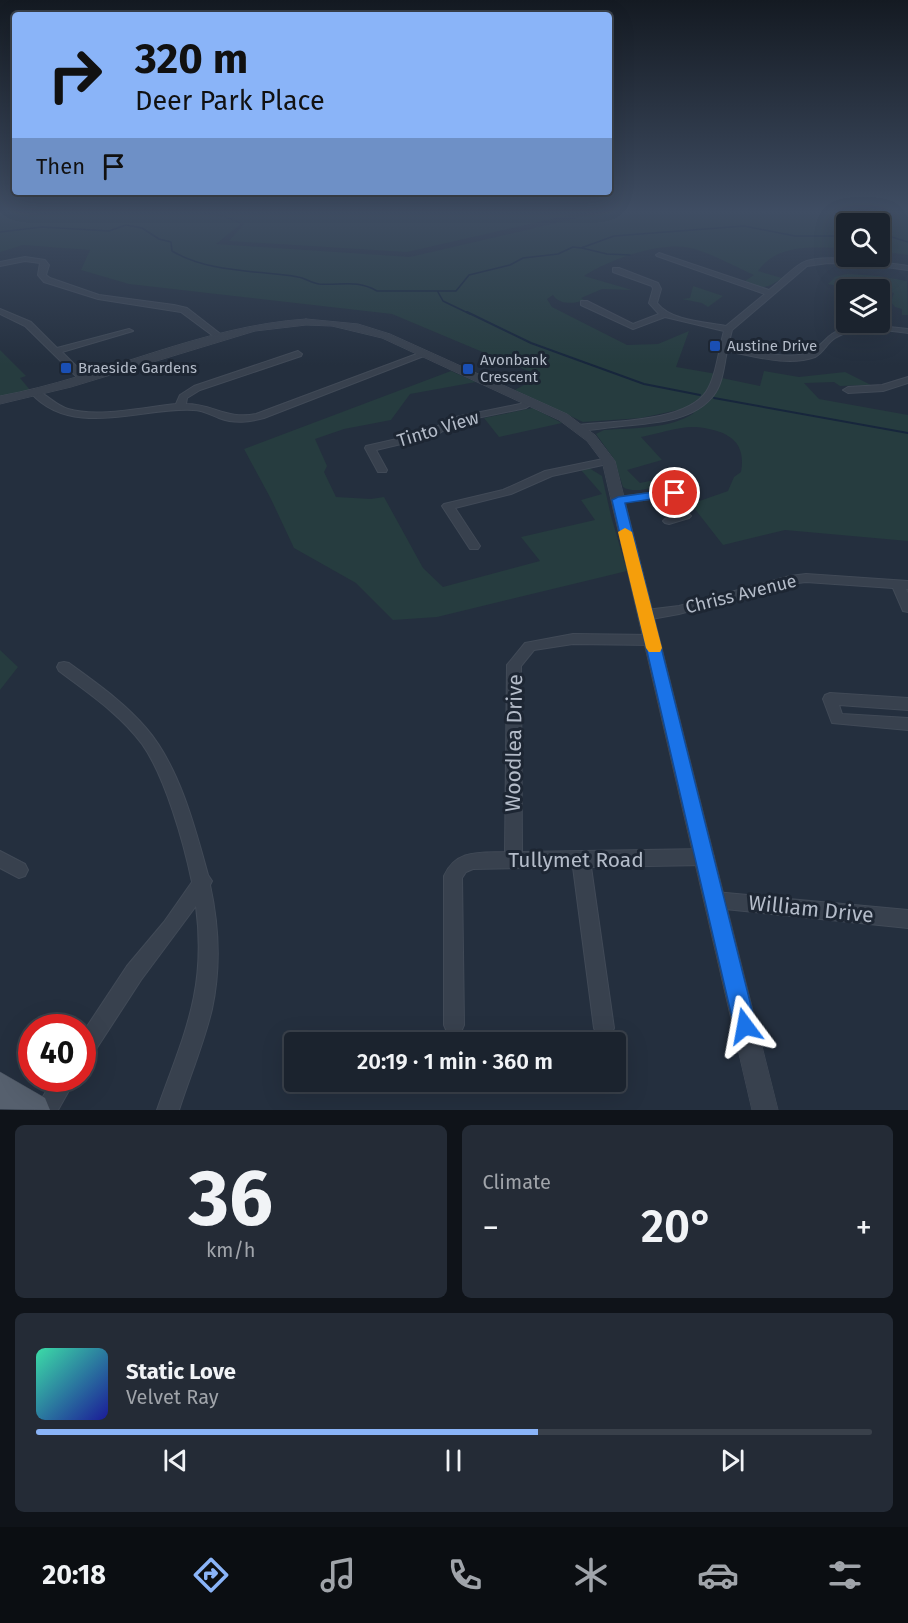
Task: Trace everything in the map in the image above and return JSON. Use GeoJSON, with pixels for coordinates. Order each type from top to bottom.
{"type":"FeatureCollection","features":[{"type":"Feature","properties":{"kind":"main road"},"geometry":{"type":"LineString","coordinates":[[0,1089],[33,1110]]}},
{"type":"Feature","properties":{"kind":"street"},"geometry":{"type":"LineString","coordinates":[[44,262],[42,275],[46,280],[98,297],[174,307],[183,310],[219,336]]}},
{"type":"Feature","properties":{"kind":"street"},"geometry":{"type":"LineString","coordinates":[[680,262],[727,281],[771,293]]}},
{"type":"Feature","properties":{"kind":"street"},"geometry":{"type":"LineString","coordinates":[[579,428],[659,419],[677,415],[697,406],[710,394],[716,381],[728,329],[805,264],[811,262],[871,263],[908,268]]}},
{"type":"Feature","properties":{"kind":"street"},"geometry":{"type":"LineString","coordinates":[[616,270],[655,285],[657,289],[653,303],[664,315]]}},
{"type":"Feature","properties":{"kind":"street"},"geometry":{"type":"LineString","coordinates":[[584,303],[633,327],[664,315],[728,329]]}},
{"type":"Feature","properties":{"kind":"street"},"geometry":{"type":"LineString","coordinates":[[0,311],[28,324],[84,379]]}},
{"type":"Feature","properties":{"kind":"street"},"geometry":{"type":"LineString","coordinates":[[0,400],[36,393],[261,325],[294,321],[323,322],[368,329],[563,417],[591,438],[609,464],[765,1110]]}},
{"type":"Feature","properties":{"kind":"street"},"geometry":{"type":"LineString","coordinates":[[890,330],[908,331]]}},
{"type":"Feature","properties":{"kind":"street"},"geometry":{"type":"LineString","coordinates":[[56,351],[129,331]]}},
{"type":"Feature","properties":{"kind":"street"},"geometry":{"type":"LineString","coordinates":[[723,348],[784,357],[805,356],[814,354],[837,333]]}},
{"type":"Feature","properties":{"kind":"street"},"geometry":{"type":"LineString","coordinates":[[180,407],[183,397],[197,388],[298,354]]}},
{"type":"Feature","properties":{"kind":"street"},"geometry":{"type":"LineString","coordinates":[[36,393],[50,407],[75,413],[92,414],[180,407],[206,409],[234,419],[261,416],[425,354]]}},
{"type":"Feature","properties":{"kind":"street"},"geometry":{"type":"LineString","coordinates":[[848,390],[884,388],[908,381]]}},
{"type":"Feature","properties":{"kind":"street","name":"Tinto View"},"geometry":{"type":"LineString","coordinates":[[382,470],[370,448],[431,434],[454,420],[524,406],[530,402]]}},
{"type":"Feature","properties":{"kind":"street"},"geometry":{"type":"LineString","coordinates":[[474,546],[448,506],[507,492],[549,473],[609,464]]}},
{"type":"Feature","properties":{"kind":"street"},"geometry":{"type":"LineString","coordinates":[[618,500],[664,496],[681,488],[681,478]]}},
{"type":"Feature","properties":{"kind":"street"},"geometry":{"type":"LineString","coordinates":[[664,496],[685,516],[669,521]]}},
{"type":"Feature","properties":{"kind":"street","name":"Chriss Avenue"},"geometry":{"type":"LineString","coordinates":[[646,615],[679,610],[790,580],[806,578],[903,585]]}},
{"type":"Feature","properties":{"kind":"street"},"geometry":{"type":"LineString","coordinates":[[903,585],[908,608]]}},
{"type":"Feature","properties":{"kind":"street","name":"Woodlea Drive"},"geometry":{"type":"LineString","coordinates":[[513,860],[514,665],[530,646],[573,639],[652,640]]}},
{"type":"Feature","properties":{"kind":"street"},"geometry":{"type":"LineString","coordinates":[[64,667],[115,707],[141,731],[156,751],[166,770],[202,881],[210,947],[205,999],[168,1110]]}},
{"type":"Feature","properties":{"kind":"street"},"geometry":{"type":"LineString","coordinates":[[908,704],[830,699],[837,719],[908,724]]}},
{"type":"Feature","properties":{"kind":"street","name":"Tullymet Road"},"geometry":{"type":"LineString","coordinates":[[454,1025],[453,876],[460,866],[472,861],[705,857]]}},
{"type":"Feature","properties":{"kind":"street"},"geometry":{"type":"LineString","coordinates":[[0,859],[19,870]]}},
{"type":"Feature","properties":{"kind":"street"},"geometry":{"type":"LineString","coordinates":[[581,860],[604,1028]]}},
{"type":"Feature","properties":{"kind":"street"},"geometry":{"type":"LineString","coordinates":[[96,1031],[134,973],[170,928],[202,881]]}},
{"type":"Feature","properties":{"kind":"street","name":"William Drive"},"geometry":{"type":"LineString","coordinates":[[715,900],[908,919]]}},
{"type":"Feature","properties":{"kind":"street"},"geometry":{"type":"LineString","coordinates":[[46,1110],[57,1092]]}},
{"type":"Feature","properties":{"kind":"green space"},"geometry":{"type":"Polygon","coordinates":[[[85,262],[612,262],[584,276],[632,290],[602,289],[581,298],[584,300],[572,303],[559,301],[553,295],[547,299],[552,307],[627,345],[658,344],[689,331],[676,367],[717,374],[717,377],[760,386],[764,371],[799,377],[845,372],[871,385],[840,386],[834,382],[804,383],[819,399],[908,415],[908,541],[785,530],[723,545],[691,504],[728,491],[734,477],[741,472],[741,452],[732,439],[717,431],[696,427],[641,437],[662,460],[627,470],[640,483],[665,478],[668,480],[652,488],[633,490],[623,487],[614,459],[596,434],[604,430],[663,425],[694,413],[678,410],[641,418],[583,422],[515,390],[540,376],[392,314],[129,284],[81,270],[85,262]]]}},
{"type":"Feature","properties":{"kind":"green space"},"geometry":{"type":"Polygon","coordinates":[[[725,262],[766,262],[758,271],[782,278],[771,285],[759,287],[742,283],[754,275],[725,262]]]}},
{"type":"Feature","properties":{"kind":"green space"},"geometry":{"type":"Polygon","coordinates":[[[847,274],[879,276],[907,281],[908,315],[902,315],[902,309],[895,307],[891,302],[894,293],[890,292],[890,279],[836,279],[836,286],[828,284],[835,277],[847,274]]]}},
{"type":"Feature","properties":{"kind":"green space"},"geometry":{"type":"Polygon","coordinates":[[[693,286],[723,296],[708,307],[702,303],[682,299],[690,298],[693,286]]]}},
{"type":"Feature","properties":{"kind":"green space"},"geometry":{"type":"Polygon","coordinates":[[[0,350],[26,376],[20,378],[30,390],[0,397],[0,350]]]}},
{"type":"Feature","properties":{"kind":"green space"},"geometry":{"type":"Polygon","coordinates":[[[451,371],[476,382],[410,394],[391,420],[344,429],[315,439],[327,466],[324,472],[336,497],[371,499],[384,497],[423,568],[443,587],[540,561],[521,537],[595,520],[581,500],[602,494],[581,470],[589,468],[602,476],[627,571],[437,617],[393,620],[356,583],[294,548],[244,449],[451,371]]]}},
{"type":"Feature","properties":{"kind":"green space"},"geometry":{"type":"Polygon","coordinates":[[[533,408],[562,423],[499,437],[484,418],[533,408]]]}},
{"type":"Feature","properties":{"kind":"green space"},"geometry":{"type":"Polygon","coordinates":[[[0,650],[18,667],[0,690],[0,650]]]}},
{"type":"Feature","properties":{"kind":"waterway"},"geometry":{"type":"LineString","coordinates":[[197,262],[233,270],[298,277],[319,284],[362,285],[377,291],[456,291],[469,275],[516,262]]}},
{"type":"Feature","properties":{"kind":"waterway"},"geometry":{"type":"LineString","coordinates":[[438,292],[443,301],[470,314]]}},
{"type":"Feature","properties":{"kind":"waterway"},"geometry":{"type":"LineString","coordinates":[[467,312],[531,343],[644,384],[700,395]]}},
{"type":"Feature","properties":{"kind":"waterway"},"geometry":{"type":"LineString","coordinates":[[714,398],[908,433]]}},
{"type":"Feature","properties":{"kind":"slow traffic"},"geometry":{"type":"LineString","coordinates":[[625,532],[654,648]]}},
{"type":"Feature","properties":{"kind":"place","name":"Austine Drive"},"geometry":{"type":"Point","coordinates":[715,346]}},
{"type":"Feature","properties":{"kind":"place","name":"Braeside Gardens"},"geometry":{"type":"Point","coordinates":[66,368]}},
{"type":"Feature","properties":{"kind":"place","name":"Avonbank Crescent"},"geometry":{"type":"Point","coordinates":[468,369]}},
{"type":"Feature","properties":{"kind":"route"},"geometry":{"type":"LineString","coordinates":[[675,493],[618,500],[745,1026]]}}]}
